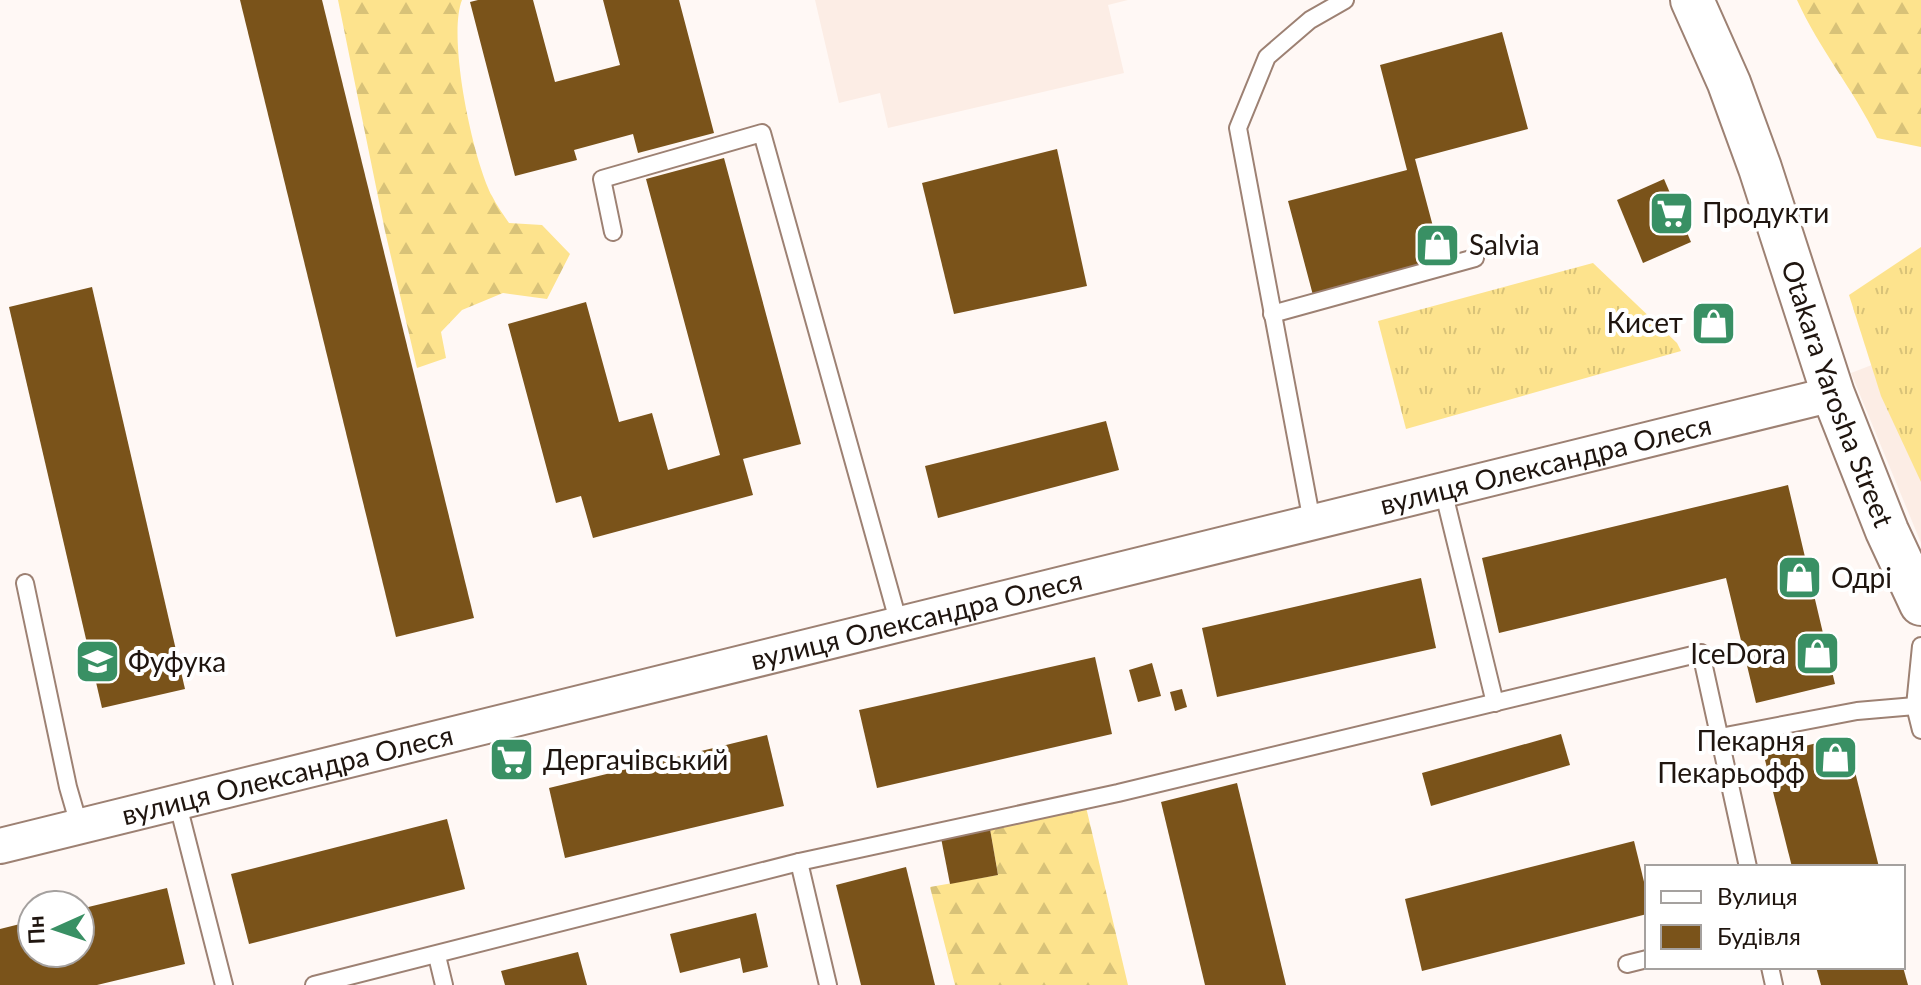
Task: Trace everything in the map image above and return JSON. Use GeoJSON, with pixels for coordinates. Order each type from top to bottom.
{"type":"FeatureCollection","features":[{"type":"Feature","properties":{"kind":"street","name":"Otakara Yarosha Street"},"geometry":{"type":"LineString","coordinates":[[1692,0],[1729,83],[1755,154],[1833,394],[1887,531],[1921,604]]}},
{"type":"Feature","properties":{"kind":"street","name":"вулиця Олександра Олеся"},"geometry":{"type":"LineString","coordinates":[[0,846],[1833,394]]}},
{"type":"Feature","properties":{"kind":"lane"},"geometry":{"type":"LineString","coordinates":[[1312,522],[1238,128],[1267,57],[1310,20],[1345,0]]}},
{"type":"Feature","properties":{"kind":"lane"},"geometry":{"type":"LineString","coordinates":[[613,232],[602,179],[762,133],[899,624]]}},
{"type":"Feature","properties":{"kind":"lane"},"geometry":{"type":"LineString","coordinates":[[1272,314],[1475,258]]}},
{"type":"Feature","properties":{"kind":"lane"},"geometry":{"type":"LineString","coordinates":[[1443,490],[1495,703]]}},
{"type":"Feature","properties":{"kind":"lane"},"geometry":{"type":"LineString","coordinates":[[25,583],[68,787],[79,825]]}},
{"type":"Feature","properties":{"kind":"lane"},"geometry":{"type":"LineString","coordinates":[[1921,646],[1915,706],[1921,730]]}},
{"type":"Feature","properties":{"kind":"lane"},"geometry":{"type":"LineString","coordinates":[[314,985],[799,862],[1118,793],[1701,653],[1748,865]]}},
{"type":"Feature","properties":{"kind":"lane"},"geometry":{"type":"LineString","coordinates":[[1720,737],[1857,711],[1915,706]]}},
{"type":"Feature","properties":{"kind":"lane"},"geometry":{"type":"LineString","coordinates":[[177,801],[224,985]]}},
{"type":"Feature","properties":{"kind":"lane"},"geometry":{"type":"LineString","coordinates":[[799,862],[828,985]]}},
{"type":"Feature","properties":{"kind":"lane"},"geometry":{"type":"LineString","coordinates":[[437,956],[444,985]]}},
{"type":"Feature","properties":{"kind":"lane"},"geometry":{"type":"LineString","coordinates":[[1627,964],[1645,960]]}},
{"type":"Feature","properties":{"kind":"shaded area"},"geometry":{"type":"Polygon","coordinates":[[[815,0],[1128,0],[1108,5],[1124,73],[888,128],[880,93],[839,103],[815,0]]]}},
{"type":"Feature","properties":{"kind":"shaded area"},"geometry":{"type":"Polygon","coordinates":[[[1921,346],[1921,543],[1851,373],[1921,346]]]}},
{"type":"Feature","properties":{"kind":"green space"},"geometry":{"type":"Polygon","coordinates":[[[338,0],[462,0],[458,18],[460,69],[470,128],[485,179],[509,223],[542,225],[570,254],[547,299],[503,293],[462,310],[441,332],[446,358],[417,368],[385,231],[338,0]]]}},
{"type":"Feature","properties":{"kind":"green space"},"geometry":{"type":"Polygon","coordinates":[[[1797,0],[1921,0],[1921,147],[1877,138],[1797,0]]]}},
{"type":"Feature","properties":{"kind":"green space"},"geometry":{"type":"Polygon","coordinates":[[[1921,247],[1921,482],[1881,396],[1849,295],[1921,247]]]}},
{"type":"Feature","properties":{"kind":"green space"},"geometry":{"type":"Polygon","coordinates":[[[1593,263],[1677,343],[1681,351],[1406,429],[1378,321],[1593,263]]]}},
{"type":"Feature","properties":{"kind":"green space"},"geometry":{"type":"Polygon","coordinates":[[[1086,807],[1128,985],[955,985],[930,887],[998,875],[990,829],[1086,807]]]}},
{"type":"Feature","properties":{"kind":"building"},"geometry":{"type":"Polygon","coordinates":[[[240,0],[322,0],[474,618],[396,637],[240,0]]]}},
{"type":"Feature","properties":{"kind":"building"},"geometry":{"type":"Polygon","coordinates":[[[533,0],[555,82],[620,65],[603,0],[679,0],[714,133],[638,153],[633,134],[574,150],[577,160],[515,176],[470,2],[533,0]]]}},
{"type":"Feature","properties":{"kind":"building"},"geometry":{"type":"Polygon","coordinates":[[[1502,32],[1528,129],[1415,159],[1443,264],[1314,299],[1288,201],[1407,170],[1380,65],[1502,32]]]}},
{"type":"Feature","properties":{"kind":"building"},"geometry":{"type":"Polygon","coordinates":[[[1057,149],[1087,286],[954,314],[922,183],[1057,149]]]}},
{"type":"Feature","properties":{"kind":"building"},"geometry":{"type":"Polygon","coordinates":[[[724,158],[801,444],[743,459],[753,495],[593,538],[581,496],[556,503],[508,324],[586,302],[619,422],[652,413],[668,470],[720,455],[646,179],[724,158]]]}},
{"type":"Feature","properties":{"kind":"building"},"geometry":{"type":"Polygon","coordinates":[[[1664,179],[1691,242],[1643,263],[1617,200],[1664,179]]]}},
{"type":"Feature","properties":{"kind":"building"},"geometry":{"type":"Polygon","coordinates":[[[92,287],[185,689],[102,708],[9,307],[92,287]]]}},
{"type":"Feature","properties":{"kind":"building"},"geometry":{"type":"Polygon","coordinates":[[[1106,421],[1119,470],[938,518],[925,466],[1106,421]]]}},
{"type":"Feature","properties":{"kind":"building"},"geometry":{"type":"Polygon","coordinates":[[[1788,485],[1835,684],[1756,703],[1726,578],[1499,633],[1482,558],[1788,485]]]}},
{"type":"Feature","properties":{"kind":"building"},"geometry":{"type":"Polygon","coordinates":[[[1421,578],[1436,648],[1217,697],[1202,628],[1421,578]]]}},
{"type":"Feature","properties":{"kind":"building"},"geometry":{"type":"Polygon","coordinates":[[[1095,657],[1112,734],[877,788],[859,710],[1095,657]]]}},
{"type":"Feature","properties":{"kind":"building"},"geometry":{"type":"Polygon","coordinates":[[[1152,663],[1161,696],[1138,702],[1129,670],[1152,663]]]}},
{"type":"Feature","properties":{"kind":"building"},"geometry":{"type":"Polygon","coordinates":[[[1182,689],[1187,707],[1175,711],[1170,692],[1182,689]]]}},
{"type":"Feature","properties":{"kind":"building"},"geometry":{"type":"Polygon","coordinates":[[[1561,734],[1570,765],[1431,806],[1422,773],[1561,734]]]}},
{"type":"Feature","properties":{"kind":"building"},"geometry":{"type":"Polygon","coordinates":[[[767,735],[784,806],[565,858],[549,788],[767,735]]]}},
{"type":"Feature","properties":{"kind":"building"},"geometry":{"type":"Polygon","coordinates":[[[1846,736],[1878,865],[1791,865],[1764,756],[1846,736]]]}},
{"type":"Feature","properties":{"kind":"building"},"geometry":{"type":"Polygon","coordinates":[[[1237,783],[1286,985],[1205,985],[1161,802],[1237,783]]]}},
{"type":"Feature","properties":{"kind":"building"},"geometry":{"type":"Polygon","coordinates":[[[447,819],[465,889],[249,944],[231,874],[447,819]]]}},
{"type":"Feature","properties":{"kind":"building"},"geometry":{"type":"Polygon","coordinates":[[[990,829],[998,875],[950,884],[941,838],[990,829]]]}},
{"type":"Feature","properties":{"kind":"building"},"geometry":{"type":"Polygon","coordinates":[[[1634,841],[1645,886],[1645,915],[1422,971],[1405,899],[1634,841]]]}},
{"type":"Feature","properties":{"kind":"building"},"geometry":{"type":"Polygon","coordinates":[[[906,867],[935,985],[861,985],[836,885],[906,867]]]}},
{"type":"Feature","properties":{"kind":"building"},"geometry":{"type":"Polygon","coordinates":[[[167,888],[185,964],[97,985],[0,985],[0,929],[16,925],[16,969],[96,969],[96,905],[167,888]]]}},
{"type":"Feature","properties":{"kind":"building"},"geometry":{"type":"Polygon","coordinates":[[[756,913],[768,967],[743,973],[740,958],[680,973],[670,934],[756,913]]]}},
{"type":"Feature","properties":{"kind":"building"},"geometry":{"type":"Polygon","coordinates":[[[578,952],[587,985],[505,985],[501,971],[578,952]]]}},
{"type":"Feature","properties":{"kind":"building"},"geometry":{"type":"Polygon","coordinates":[[[1817,969],[1904,969],[1908,985],[1821,985],[1817,969]]]}},
{"type":"Feature","properties":{"kind":"place","name":"Продукти"},"geometry":{"type":"Point","coordinates":[1671,213]}},
{"type":"Feature","properties":{"kind":"place","name":"Salvia"},"geometry":{"type":"Point","coordinates":[1438,245]}},
{"type":"Feature","properties":{"kind":"place","name":"Кисет"},"geometry":{"type":"Point","coordinates":[1714,323]}},
{"type":"Feature","properties":{"kind":"place","name":"Одрі"},"geometry":{"type":"Point","coordinates":[1800,578]}},
{"type":"Feature","properties":{"kind":"place","name":"IceDora"},"geometry":{"type":"Point","coordinates":[1817,654]}},
{"type":"Feature","properties":{"kind":"place","name":"Фуфука"},"geometry":{"type":"Point","coordinates":[97,662]}},
{"type":"Feature","properties":{"kind":"place","name":"Пекарня Пекарьофф"},"geometry":{"type":"Point","coordinates":[1836,757]}},
{"type":"Feature","properties":{"kind":"place","name":"Дергачівський"},"geometry":{"type":"Point","coordinates":[512,760]}}]}
